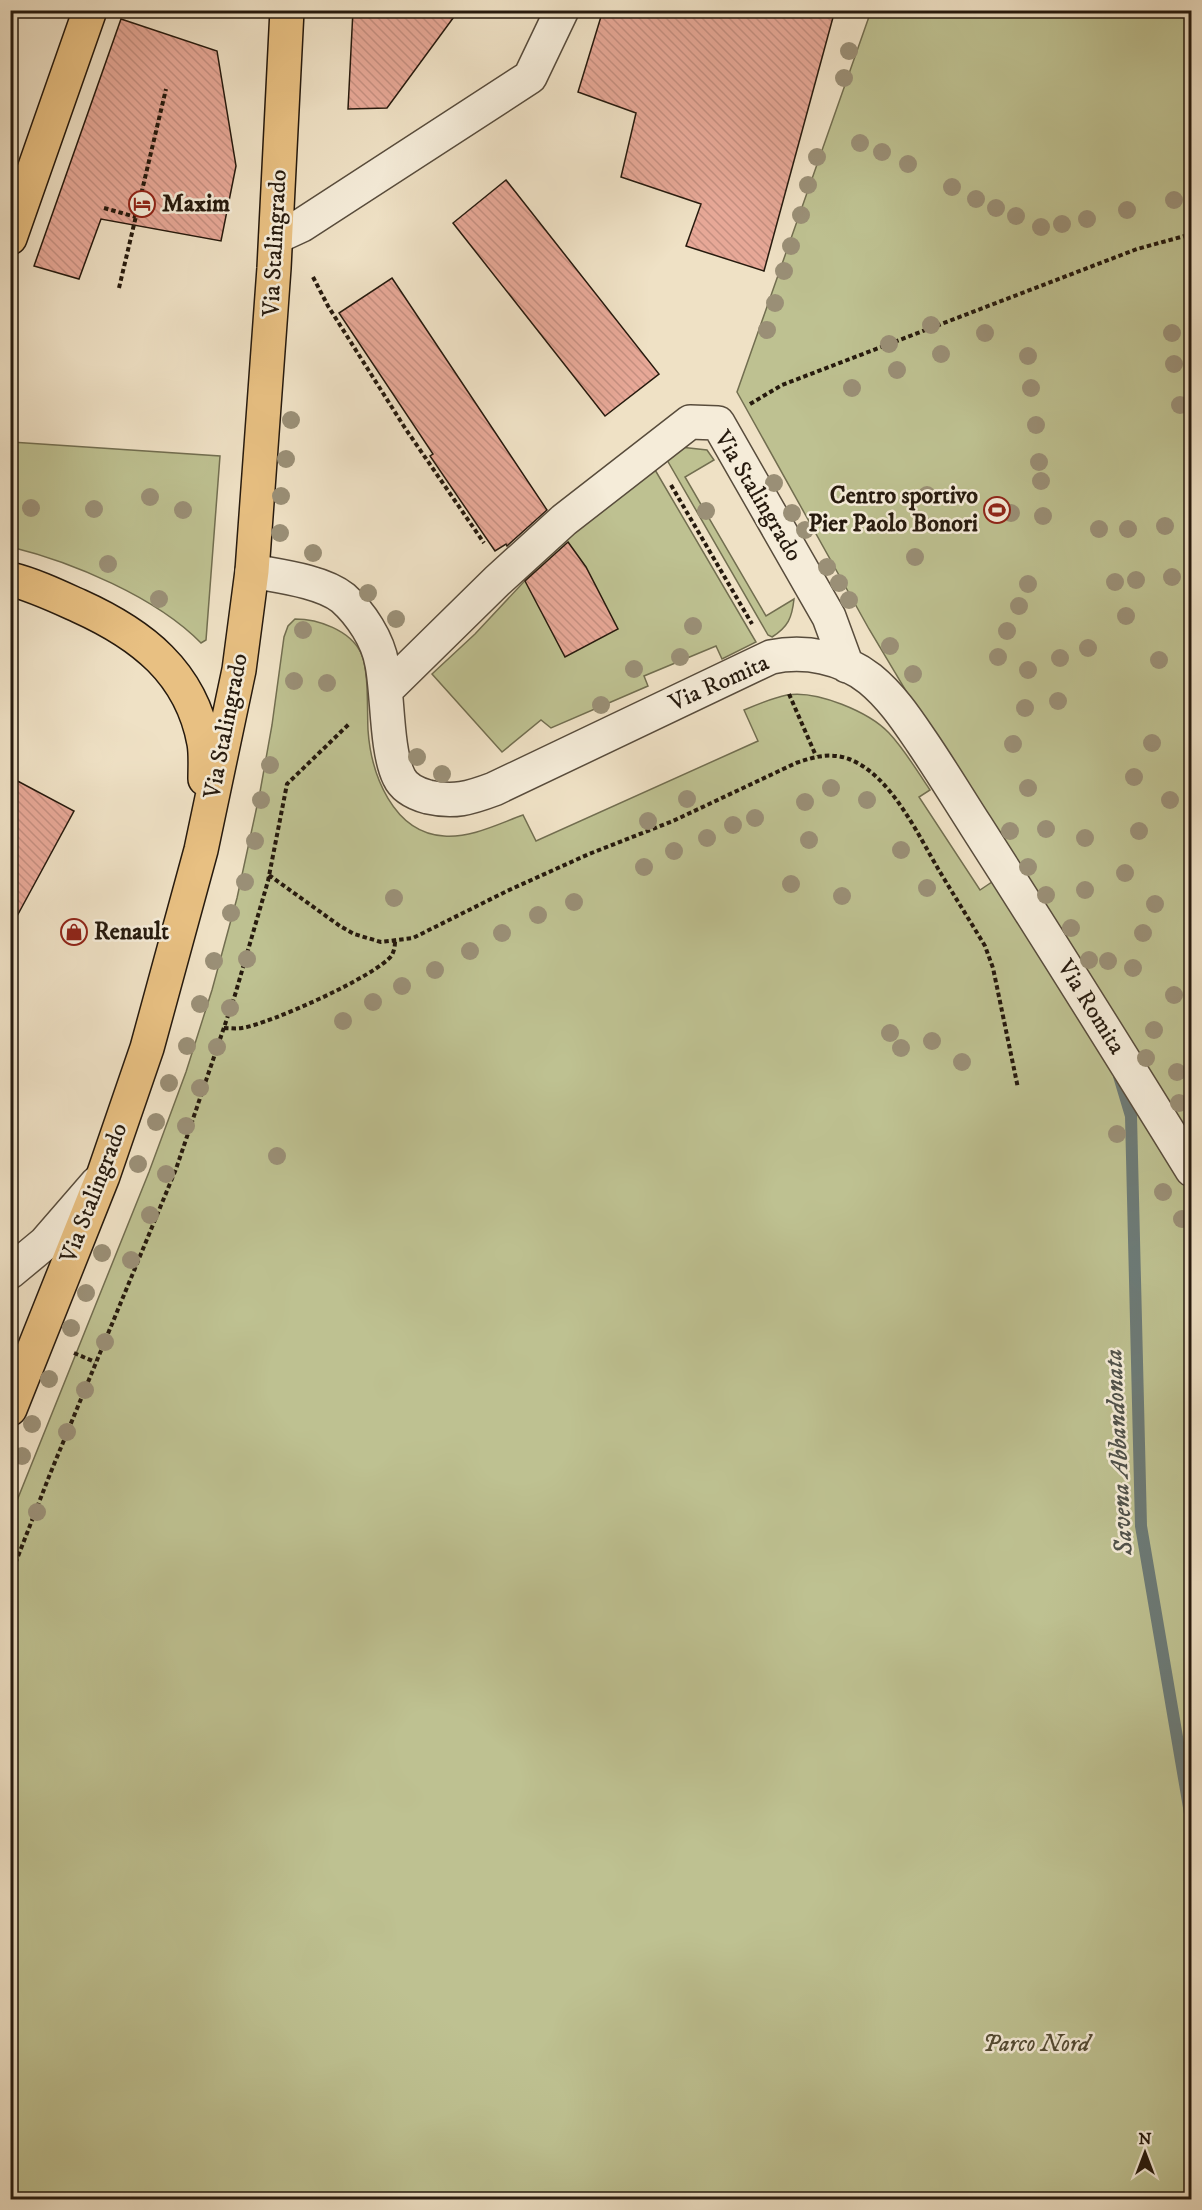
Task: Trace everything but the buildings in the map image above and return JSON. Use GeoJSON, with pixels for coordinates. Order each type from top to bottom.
{"type":"FeatureCollection","features":[{"type":"Feature","properties":{"kind":"main road"},"geometry":{"type":"LineString","coordinates":[[10,238],[90,10]]}},
{"type":"Feature","properties":{"kind":"main road","name":"Via Stalingrado"},"geometry":{"type":"LineString","coordinates":[[10,1409],[103,1176],[147,1048],[180,934],[201,850],[239,670],[289,231],[287,10]]}},
{"type":"Feature","properties":{"kind":"main road"},"geometry":{"type":"LineString","coordinates":[[10,579],[56,595],[104,617],[143,642],[168,666],[185,691],[204,743],[206,790],[201,850]]}},
{"type":"Feature","properties":{"kind":"street"},"geometry":{"type":"LineString","coordinates":[[289,231],[530,77],[562,10]]}},
{"type":"Feature","properties":{"kind":"street","name":"Via Stalingrado"},"geometry":{"type":"LineString","coordinates":[[386,690],[497,581],[564,520],[690,422],[718,423],[829,617],[847,666]]}},
{"type":"Feature","properties":{"kind":"street","name":"Via Romita"},"geometry":{"type":"LineString","coordinates":[[252,570],[317,585],[341,597],[359,615],[382,661],[392,754],[399,777],[406,787],[421,795],[441,800],[459,800],[494,789],[771,657],[810,654],[847,666],[869,679],[901,711],[1052,944],[1191,1170]]}},
{"type":"Feature","properties":{"kind":"street"},"geometry":{"type":"LineString","coordinates":[[10,1272],[45,1243],[103,1176]]}},
{"type":"Feature","properties":{"kind":"path"},"geometry":{"type":"LineString","coordinates":[[119,288],[166,89]]}},
{"type":"Feature","properties":{"kind":"path"},"geometry":{"type":"LineString","coordinates":[[104,208],[136,217]]}},
{"type":"Feature","properties":{"kind":"path"},"geometry":{"type":"LineString","coordinates":[[289,231],[328,306],[405,428],[484,542],[487,550]]}},
{"type":"Feature","properties":{"kind":"path"},"geometry":{"type":"LineString","coordinates":[[718,423],[782,385],[1137,249],[1191,234]]}},
{"type":"Feature","properties":{"kind":"path"},"geometry":{"type":"LineString","coordinates":[[651,452],[771,657],[816,756]]}},
{"type":"Feature","properties":{"kind":"path"},"geometry":{"type":"LineString","coordinates":[[10,1577],[176,1169],[224,1028],[269,875],[286,784],[386,690]]}},
{"type":"Feature","properties":{"kind":"path"},"geometry":{"type":"LineString","coordinates":[[269,875],[354,934],[381,942],[395,942],[413,938],[507,891],[589,854],[673,821],[763,778],[816,756],[834,755],[851,760],[869,771],[887,788],[912,824],[986,946],[993,968],[1018,1088]]}},
{"type":"Feature","properties":{"kind":"path"},"geometry":{"type":"LineString","coordinates":[[224,1028],[243,1028],[277,1017],[369,973],[393,953],[395,942]]}},
{"type":"Feature","properties":{"kind":"green space","name":"Parco Nord"},"geometry":{"type":"Polygon","coordinates":[[[871,11],[1191,11],[1191,2199],[11,2199],[10,1518],[149,1172],[186,1072],[212,990],[237,898],[260,792],[284,637],[288,626],[295,619],[313,621],[332,627],[356,645],[364,660],[370,747],[380,782],[398,813],[411,824],[426,832],[444,836],[474,833],[523,815],[536,841],[758,741],[744,710],[781,696],[799,694],[827,699],[856,710],[880,725],[906,753],[930,790],[919,797],[980,890],[992,882],[1029,934],[1110,1062],[1131,1116],[1138,1367],[1133,1074],[1155,1108],[869,629],[737,392],[871,11]]]}},
{"type":"Feature","properties":{"kind":"green space"},"geometry":{"type":"Polygon","coordinates":[[[11,442],[220,456],[206,640],[201,643],[161,611],[112,583],[60,562],[11,547],[11,442]]]}},
{"type":"Feature","properties":{"kind":"green space"},"geometry":{"type":"Polygon","coordinates":[[[680,447],[707,450],[714,460],[685,477],[766,616],[794,599],[788,621],[782,630],[772,637],[768,635],[663,453],[680,447]]]}},
{"type":"Feature","properties":{"kind":"green space"},"geometry":{"type":"Polygon","coordinates":[[[651,463],[756,642],[722,659],[716,646],[644,676],[648,686],[551,728],[541,720],[502,752],[432,674],[475,634],[578,524],[651,463]]]}},
{"type":"Feature","properties":{"kind":"waterway","name":"Savena Abbandonata"},"geometry":{"type":"LineString","coordinates":[[1119,1076],[1131,1116],[1141,1526],[1192,1825]]}},
{"type":"Feature","properties":{"kind":"place","name":"Maxim"},"geometry":{"type":"Point","coordinates":[142,204]}},
{"type":"Feature","properties":{"kind":"place","name":"Centro sportivo Pier Paolo Bonori"},"geometry":{"type":"Point","coordinates":[997,510]}},
{"type":"Feature","properties":{"kind":"place","name":"Renault"},"geometry":{"type":"Point","coordinates":[74,932]}}]}
